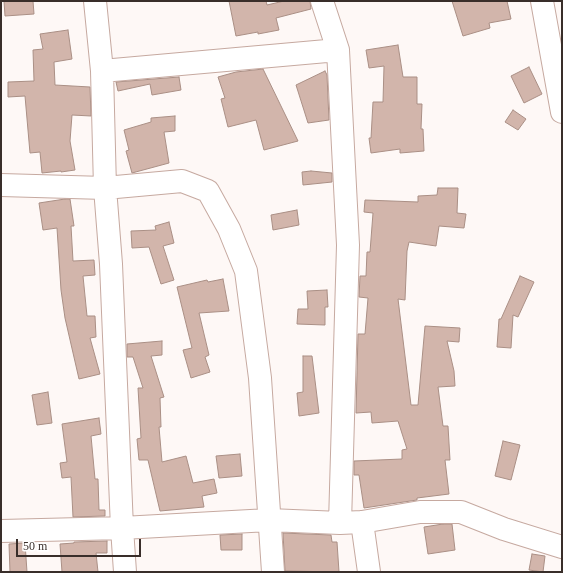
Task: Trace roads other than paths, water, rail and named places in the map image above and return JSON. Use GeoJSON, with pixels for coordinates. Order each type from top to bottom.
{"type":"FeatureCollection","features":[{"type":"Feature","properties":{"kind":"street"},"geometry":{"type":"LineString","coordinates":[[96,1],[102,71],[104,188],[111,264],[125,572]]}},
{"type":"Feature","properties":{"kind":"street"},"geometry":{"type":"LineString","coordinates":[[322,1],[338,50],[348,245],[340,523]]}},
{"type":"Feature","properties":{"kind":"street"},"geometry":{"type":"LineString","coordinates":[[542,1],[562,112]]}},
{"type":"Feature","properties":{"kind":"street"},"geometry":{"type":"LineString","coordinates":[[102,71],[338,50]]}},
{"type":"Feature","properties":{"kind":"street"},"geometry":{"type":"LineString","coordinates":[[1,185],[104,188],[182,181],[208,191],[229,229],[246,271],[260,378],[273,572]]}},
{"type":"Feature","properties":{"kind":"street"},"geometry":{"type":"LineString","coordinates":[[1,531],[122,528],[269,520],[340,523],[362,522],[420,512],[461,512],[504,529],[562,547]]}},
{"type":"Feature","properties":{"kind":"street"},"geometry":{"type":"LineString","coordinates":[[362,522],[369,572]]}}]}
